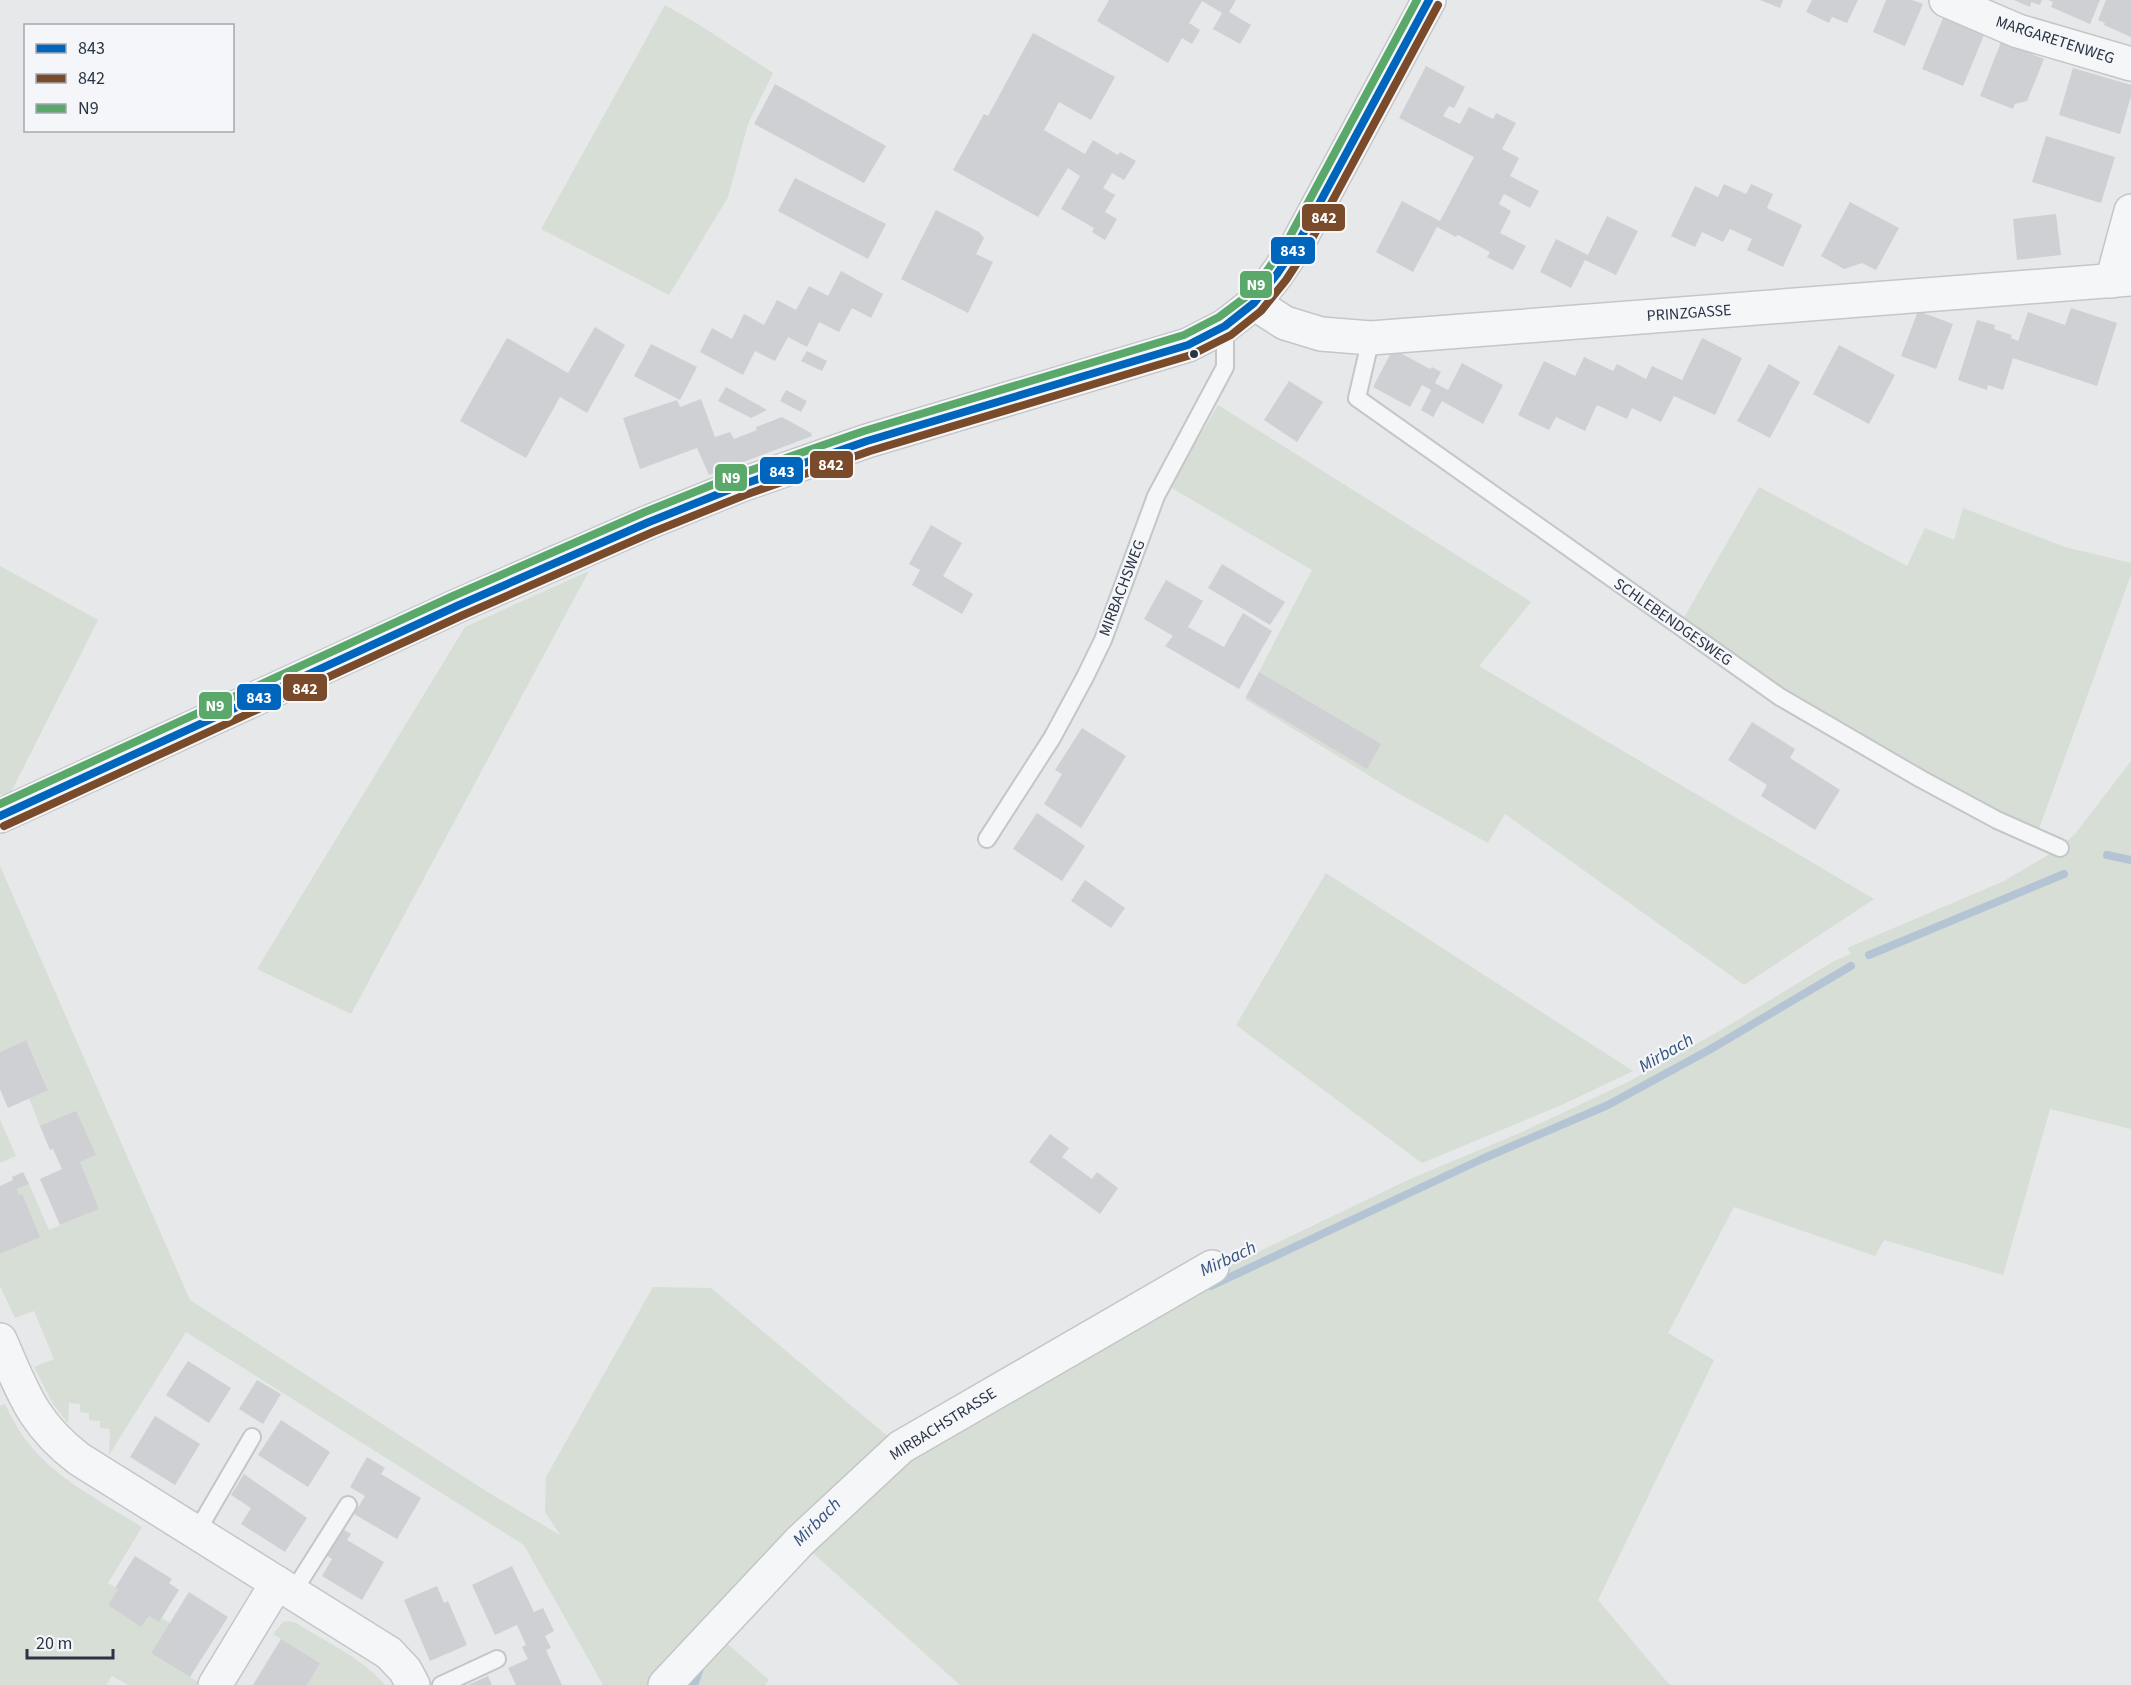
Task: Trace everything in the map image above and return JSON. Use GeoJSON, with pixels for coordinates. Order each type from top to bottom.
{"type":"FeatureCollection","features":[{"type":"Feature","properties":{"kind":"street"},"geometry":{"type":"LineString","coordinates":[[0,816],[447,611],[649,522],[741,485],[878,438],[1160,355],[1188,345],[1225,326],[1254,303],[1278,274],[1298,243],[1429,0]]}},
{"type":"Feature","properties":{"kind":"street","name":"MARGARETENWEG"},"geometry":{"type":"LineString","coordinates":[[1946,0],[2018,31],[2131,64]]}},
{"type":"Feature","properties":{"kind":"street"},"geometry":{"type":"LineString","coordinates":[[2121,280],[2131,211]]}},
{"type":"Feature","properties":{"kind":"street","name":"PRINZGASSE"},"geometry":{"type":"LineString","coordinates":[[1254,303],[1285,323],[1321,334],[1371,338],[2121,280]]}},
{"type":"Feature","properties":{"kind":"street","name":"MIRBACHSTRASSE"},"geometry":{"type":"LineString","coordinates":[[665,1685],[800,1541],[901,1447],[1212,1267]]}},
{"type":"Feature","properties":{"kind":"street"},"geometry":{"type":"LineString","coordinates":[[0,1340],[30,1407],[58,1443],[79,1459],[389,1653],[405,1670],[413,1685]]}},
{"type":"Feature","properties":{"kind":"street"},"geometry":{"type":"LineString","coordinates":[[215,1685],[285,1587]]}},
{"type":"Feature","properties":{"kind":"lane","name":"MIRBACHSWEG"},"geometry":{"type":"LineString","coordinates":[[987,839],[1052,738],[1085,677],[1102,639],[1156,496],[1225,367],[1225,326]]}},
{"type":"Feature","properties":{"kind":"lane","name":"SCHLEBENDGESWEG"},"geometry":{"type":"LineString","coordinates":[[1371,338],[1357,398],[1780,697],[1866,749],[1930,784],[1997,820],[2060,848]]}},
{"type":"Feature","properties":{"kind":"lane"},"geometry":{"type":"LineString","coordinates":[[196,1533],[252,1437]]}},
{"type":"Feature","properties":{"kind":"lane"},"geometry":{"type":"LineString","coordinates":[[285,1587],[348,1505]]}},
{"type":"Feature","properties":{"kind":"lane"},"geometry":{"type":"LineString","coordinates":[[441,1685],[497,1659]]}},
{"type":"Feature","properties":{"kind":"shaded area"},"geometry":{"type":"Polygon","coordinates":[[[665,5],[773,73],[748,124],[728,197],[669,295],[541,229],[665,5]]]}},
{"type":"Feature","properties":{"kind":"shaded area"},"geometry":{"type":"Polygon","coordinates":[[[1218,405],[1531,602],[1479,666],[1874,899],[1744,985],[1505,814],[1488,843],[1396,792],[1245,699],[1312,570],[1170,487],[1218,405]]]}},
{"type":"Feature","properties":{"kind":"shaded area"},"geometry":{"type":"Polygon","coordinates":[[[1759,487],[1907,566],[1925,528],[1954,540],[1963,508],[2065,547],[2131,563],[2131,575],[2036,837],[1997,820],[1678,628],[1759,487]]]}},
{"type":"Feature","properties":{"kind":"shaded area"},"geometry":{"type":"Polygon","coordinates":[[[0,566],[98,620],[8,798],[0,794],[0,566]]]}},
{"type":"Feature","properties":{"kind":"shaded area"},"geometry":{"type":"Polygon","coordinates":[[[589,571],[351,1014],[257,969],[465,627],[589,571]]]}},
{"type":"Feature","properties":{"kind":"shaded area"},"geometry":{"type":"Polygon","coordinates":[[[2131,761],[2131,1129],[2050,1109],[2003,1275],[1884,1240],[1875,1256],[1734,1207],[1668,1333],[1714,1360],[1598,1600],[1671,1685],[960,1685],[804,1545],[899,1454],[1210,1275],[1408,1180],[1522,1132],[1628,1082],[1723,1029],[1834,961],[1851,954],[1847,948],[2004,881],[2060,848],[2075,834],[2131,761]]]}},
{"type":"Feature","properties":{"kind":"shaded area"},"geometry":{"type":"Polygon","coordinates":[[[0,866],[190,1300],[489,1493],[560,1535],[545,1512],[546,1477],[653,1287],[711,1288],[897,1444],[655,1685],[603,1685],[524,1545],[186,1332],[109,1455],[110,1429],[100,1428],[100,1421],[89,1420],[89,1413],[80,1412],[80,1404],[69,1403],[68,1423],[53,1404],[34,1367],[54,1359],[34,1311],[15,1318],[0,1286],[0,1254],[19,1195],[17,1189],[29,1184],[49,1230],[99,1209],[80,1162],[96,1155],[40,1126],[29,1098],[48,1089],[26,1040],[0,1052],[0,866]]]}},
{"type":"Feature","properties":{"kind":"shaded area"},"geometry":{"type":"Polygon","coordinates":[[[1326,873],[1633,1071],[1566,1103],[1422,1163],[1236,1025],[1326,873]]]}},
{"type":"Feature","properties":{"kind":"shaded area"},"geometry":{"type":"Polygon","coordinates":[[[0,1120],[16,1156],[0,1163],[0,1120]]]}},
{"type":"Feature","properties":{"kind":"shaded area"},"geometry":{"type":"Polygon","coordinates":[[[5,1404],[30,1446],[58,1473],[142,1527],[108,1583],[118,1589],[108,1605],[141,1627],[149,1616],[159,1622],[162,1618],[170,1623],[151,1653],[198,1682],[196,1685],[128,1685],[112,1676],[106,1685],[0,1685],[0,1406],[5,1404]]]}},
{"type":"Feature","properties":{"kind":"shaded area"},"geometry":{"type":"Polygon","coordinates":[[[283,1622],[296,1623],[343,1651],[376,1675],[385,1685],[307,1685],[320,1663],[273,1634],[283,1622]]]}},
{"type":"Feature","properties":{"kind":"shaded area"},"geometry":{"type":"Polygon","coordinates":[[[717,1635],[769,1680],[765,1685],[670,1685],[717,1635]]]}},
{"type":"Feature","properties":{"kind":"building"},"geometry":{"type":"Polygon","coordinates":[[[1109,0],[1236,0],[1229,12],[1251,25],[1240,44],[1213,29],[1222,13],[1202,1],[1189,23],[1200,30],[1192,44],[1182,38],[1168,63],[1097,21],[1109,0]]]}},
{"type":"Feature","properties":{"kind":"building"},"geometry":{"type":"Polygon","coordinates":[[[1760,0],[1783,0],[1780,8],[1760,0]]]}},
{"type":"Feature","properties":{"kind":"building"},"geometry":{"type":"Polygon","coordinates":[[[1812,0],[1858,0],[1847,23],[1832,17],[1829,23],[1806,12],[1812,0]]]}},
{"type":"Feature","properties":{"kind":"building"},"geometry":{"type":"Polygon","coordinates":[[[1886,0],[1912,0],[1923,4],[1905,46],[1873,32],[1886,0]]]}},
{"type":"Feature","properties":{"kind":"building"},"geometry":{"type":"Polygon","coordinates":[[[2014,0],[2042,0],[2040,5],[2031,2],[2030,7],[2014,0]]]}},
{"type":"Feature","properties":{"kind":"building"},"geometry":{"type":"Polygon","coordinates":[[[2048,0],[2100,0],[2090,24],[2051,7],[2053,2],[2048,0]]]}},
{"type":"Feature","properties":{"kind":"building"},"geometry":{"type":"Polygon","coordinates":[[[2106,0],[2131,0],[2131,37],[2098,20],[2106,0]]]}},
{"type":"Feature","properties":{"kind":"building"},"geometry":{"type":"Polygon","coordinates":[[[1943,18],[1984,35],[1963,86],[1922,69],[1943,18]]]}},
{"type":"Feature","properties":{"kind":"building"},"geometry":{"type":"Polygon","coordinates":[[[1033,33],[1115,77],[1091,120],[1059,102],[1044,130],[1085,154],[1093,140],[1118,155],[1120,152],[1136,161],[1124,180],[1112,173],[1103,188],[1115,195],[1105,212],[1117,219],[1105,240],[1092,232],[1094,228],[1061,209],[1080,176],[1068,168],[1038,217],[953,170],[984,114],[988,116],[1033,33]]]}},
{"type":"Feature","properties":{"kind":"building"},"geometry":{"type":"Polygon","coordinates":[[[2001,42],[2044,59],[2027,101],[2015,104],[2013,109],[1980,96],[2001,42]]]}},
{"type":"Feature","properties":{"kind":"building"},"geometry":{"type":"Polygon","coordinates":[[[1426,66],[1465,87],[1454,108],[1449,106],[1443,116],[1460,124],[1469,107],[1493,119],[1496,113],[1516,123],[1502,149],[1519,158],[1510,176],[1539,191],[1530,208],[1504,194],[1499,204],[1511,211],[1500,233],[1526,246],[1513,270],[1487,257],[1490,252],[1437,227],[1413,272],[1376,252],[1402,201],[1440,221],[1474,157],[1399,118],[1426,66]]]}},
{"type":"Feature","properties":{"kind":"building"},"geometry":{"type":"Polygon","coordinates":[[[2073,68],[2131,85],[2131,96],[2120,134],[2059,115],[2073,68]]]}},
{"type":"Feature","properties":{"kind":"building"},"geometry":{"type":"Polygon","coordinates":[[[775,84],[886,146],[864,183],[754,124],[775,84]]]}},
{"type":"Feature","properties":{"kind":"building"},"geometry":{"type":"Polygon","coordinates":[[[2046,136],[2115,157],[2101,203],[2032,182],[2046,136]]]}},
{"type":"Feature","properties":{"kind":"building"},"geometry":{"type":"Polygon","coordinates":[[[795,178],[886,224],[868,259],[778,211],[795,178]]]}},
{"type":"Feature","properties":{"kind":"building"},"geometry":{"type":"Polygon","coordinates":[[[1724,184],[1746,194],[1751,184],[1773,194],[1767,208],[1802,225],[1783,267],[1747,250],[1752,239],[1730,229],[1723,242],[1702,232],[1695,247],[1671,236],[1695,186],[1718,197],[1724,184]]]}},
{"type":"Feature","properties":{"kind":"building"},"geometry":{"type":"Polygon","coordinates":[[[1850,202],[1899,228],[1876,270],[1862,263],[1844,269],[1821,256],[1850,202]]]}},
{"type":"Feature","properties":{"kind":"building"},"geometry":{"type":"Polygon","coordinates":[[[936,210],[979,232],[984,238],[976,254],[993,262],[968,313],[901,279],[936,210]]]}},
{"type":"Feature","properties":{"kind":"building"},"geometry":{"type":"Polygon","coordinates":[[[2056,214],[2061,255],[2017,260],[2013,219],[2056,214]]]}},
{"type":"Feature","properties":{"kind":"building"},"geometry":{"type":"Polygon","coordinates":[[[1607,216],[1638,231],[1616,275],[1585,260],[1571,288],[1540,272],[1556,239],[1588,255],[1607,216]]]}},
{"type":"Feature","properties":{"kind":"building"},"geometry":{"type":"Polygon","coordinates":[[[841,271],[883,294],[871,318],[852,308],[839,332],[819,322],[807,347],[788,337],[775,361],[755,351],[743,375],[700,352],[712,328],[732,339],[744,314],[764,325],[777,300],[796,310],[809,286],[828,296],[841,271]]]}},
{"type":"Feature","properties":{"kind":"building"},"geometry":{"type":"Polygon","coordinates":[[[2071,308],[2117,323],[2097,386],[2013,358],[2003,390],[1988,385],[1987,390],[1958,380],[1977,320],[1995,325],[1994,329],[2012,335],[2011,338],[2018,341],[2028,312],[2065,325],[2071,308]]]}},
{"type":"Feature","properties":{"kind":"building"},"geometry":{"type":"Polygon","coordinates":[[[1918,311],[1953,324],[1936,369],[1901,356],[1918,311]]]}},
{"type":"Feature","properties":{"kind":"building"},"geometry":{"type":"Polygon","coordinates":[[[595,327],[625,345],[587,413],[560,397],[526,458],[460,421],[507,338],[568,373],[595,327]]]}},
{"type":"Feature","properties":{"kind":"building"},"geometry":{"type":"Polygon","coordinates":[[[1702,338],[1742,358],[1715,415],[1674,396],[1661,422],[1632,408],[1627,419],[1597,405],[1585,431],[1556,417],[1549,430],[1518,415],[1544,361],[1575,376],[1584,357],[1613,371],[1617,364],[1646,379],[1652,366],[1682,380],[1702,338]]]}},
{"type":"Feature","properties":{"kind":"building"},"geometry":{"type":"Polygon","coordinates":[[[651,344],[697,367],[680,400],[634,376],[651,344]]]}},
{"type":"Feature","properties":{"kind":"building"},"geometry":{"type":"Polygon","coordinates":[[[1839,345],[1895,375],[1869,424],[1813,394],[1839,345]]]}},
{"type":"Feature","properties":{"kind":"building"},"geometry":{"type":"Polygon","coordinates":[[[1393,349],[1430,369],[1432,367],[1441,372],[1435,383],[1448,390],[1462,363],[1503,385],[1483,424],[1442,401],[1433,417],[1421,410],[1431,390],[1422,385],[1410,407],[1373,387],[1393,349]]]}},
{"type":"Feature","properties":{"kind":"building"},"geometry":{"type":"Polygon","coordinates":[[[807,351],[827,361],[822,371],[801,361],[807,351]]]}},
{"type":"Feature","properties":{"kind":"building"},"geometry":{"type":"Polygon","coordinates":[[[1769,364],[1800,382],[1770,438],[1737,421],[1769,364]]]}},
{"type":"Feature","properties":{"kind":"building"},"geometry":{"type":"Polygon","coordinates":[[[1289,381],[1323,402],[1297,442],[1264,420],[1289,381]]]}},
{"type":"Feature","properties":{"kind":"building"},"geometry":{"type":"Polygon","coordinates":[[[726,387],[767,410],[751,418],[718,401],[726,387]]]}},
{"type":"Feature","properties":{"kind":"building"},"geometry":{"type":"Polygon","coordinates":[[[786,390],[807,401],[801,412],[780,401],[786,390]]]}},
{"type":"Feature","properties":{"kind":"building"},"geometry":{"type":"Polygon","coordinates":[[[701,399],[715,437],[730,432],[734,439],[782,417],[811,433],[812,436],[709,475],[697,448],[640,469],[623,418],[677,400],[680,407],[701,399]]]}},
{"type":"Feature","properties":{"kind":"building"},"geometry":{"type":"Polygon","coordinates":[[[931,525],[962,543],[943,576],[973,594],[962,614],[912,585],[920,570],[909,564],[931,525]]]}},
{"type":"Feature","properties":{"kind":"building"},"geometry":{"type":"Polygon","coordinates":[[[1222,564],[1285,602],[1270,625],[1208,588],[1222,564]]]}},
{"type":"Feature","properties":{"kind":"building"},"geometry":{"type":"Polygon","coordinates":[[[1166,580],[1203,601],[1188,627],[1224,647],[1243,613],[1272,631],[1239,689],[1165,646],[1173,636],[1144,619],[1166,580]]]}},
{"type":"Feature","properties":{"kind":"building"},"geometry":{"type":"Polygon","coordinates":[[[1259,672],[1381,744],[1367,769],[1246,697],[1259,672]]]}},
{"type":"Feature","properties":{"kind":"building"},"geometry":{"type":"Polygon","coordinates":[[[1752,722],[1795,749],[1790,758],[1840,790],[1815,830],[1761,796],[1767,785],[1728,760],[1752,722]]]}},
{"type":"Feature","properties":{"kind":"building"},"geometry":{"type":"Polygon","coordinates":[[[1082,728],[1126,756],[1081,828],[1044,804],[1062,774],[1055,770],[1082,728]]]}},
{"type":"Feature","properties":{"kind":"building"},"geometry":{"type":"Polygon","coordinates":[[[1037,813],[1085,846],[1062,881],[1013,849],[1037,813]]]}},
{"type":"Feature","properties":{"kind":"building"},"geometry":{"type":"Polygon","coordinates":[[[1085,880],[1125,908],[1111,928],[1071,901],[1085,880]]]}},
{"type":"Feature","properties":{"kind":"building"},"geometry":{"type":"Polygon","coordinates":[[[26,1040],[48,1090],[8,1108],[0,1089],[0,1052],[26,1040]]]}},
{"type":"Feature","properties":{"kind":"building"},"geometry":{"type":"Polygon","coordinates":[[[76,1111],[96,1155],[80,1162],[99,1209],[60,1225],[40,1179],[62,1169],[53,1149],[50,1150],[40,1126],[76,1111]]]}},
{"type":"Feature","properties":{"kind":"building"},"geometry":{"type":"Polygon","coordinates":[[[1050,1134],[1069,1148],[1062,1157],[1092,1179],[1097,1172],[1118,1188],[1100,1214],[1029,1162],[1050,1134]]]}},
{"type":"Feature","properties":{"kind":"building"},"geometry":{"type":"Polygon","coordinates":[[[23,1172],[29,1184],[17,1189],[19,1195],[22,1194],[40,1237],[0,1254],[0,1186],[23,1172]]]}},
{"type":"Feature","properties":{"kind":"building"},"geometry":{"type":"Polygon","coordinates":[[[188,1361],[231,1388],[209,1423],[166,1395],[188,1361]]]}},
{"type":"Feature","properties":{"kind":"building"},"geometry":{"type":"Polygon","coordinates":[[[257,1380],[281,1394],[263,1424],[239,1409],[257,1380]]]}},
{"type":"Feature","properties":{"kind":"building"},"geometry":{"type":"Polygon","coordinates":[[[155,1416],[200,1444],[175,1485],[130,1457],[155,1416]]]}},
{"type":"Feature","properties":{"kind":"building"},"geometry":{"type":"Polygon","coordinates":[[[281,1420],[330,1452],[308,1487],[258,1455],[281,1420]]]}},
{"type":"Feature","properties":{"kind":"building"},"geometry":{"type":"Polygon","coordinates":[[[367,1457],[385,1468],[381,1474],[421,1498],[397,1539],[354,1514],[365,1496],[350,1487],[367,1457]]]}},
{"type":"Feature","properties":{"kind":"building"},"geometry":{"type":"Polygon","coordinates":[[[244,1474],[307,1518],[285,1552],[241,1524],[251,1508],[231,1495],[244,1474]]]}},
{"type":"Feature","properties":{"kind":"building"},"geometry":{"type":"Polygon","coordinates":[[[339,1527],[351,1534],[347,1540],[384,1562],[362,1600],[322,1576],[332,1559],[323,1553],[339,1527]]]}},
{"type":"Feature","properties":{"kind":"building"},"geometry":{"type":"Polygon","coordinates":[[[135,1556],[172,1579],[169,1583],[179,1590],[159,1622],[149,1616],[141,1627],[108,1605],[118,1589],[115,1588],[135,1556]]]}},
{"type":"Feature","properties":{"kind":"building"},"geometry":{"type":"Polygon","coordinates":[[[512,1566],[534,1612],[543,1608],[554,1631],[545,1636],[551,1648],[546,1650],[562,1685],[516,1685],[508,1668],[528,1659],[522,1647],[526,1645],[517,1625],[495,1635],[472,1585],[512,1566]]]}},
{"type":"Feature","properties":{"kind":"building"},"geometry":{"type":"Polygon","coordinates":[[[437,1586],[444,1603],[448,1601],[467,1645],[430,1661],[404,1600],[437,1586]]]}},
{"type":"Feature","properties":{"kind":"building"},"geometry":{"type":"Polygon","coordinates":[[[189,1592],[228,1617],[190,1677],[151,1653],[189,1592]]]}},
{"type":"Feature","properties":{"kind":"building"},"geometry":{"type":"Polygon","coordinates":[[[281,1639],[320,1663],[307,1685],[253,1685],[281,1639]]]}},
{"type":"Feature","properties":{"kind":"building"},"geometry":{"type":"Polygon","coordinates":[[[488,1676],[492,1685],[468,1685],[488,1676]]]}},
{"type":"Feature","properties":{"kind":"waterway","name":"Mirbach"},"geometry":{"type":"LineString","coordinates":[[2107,855],[2131,860]]}},
{"type":"Feature","properties":{"kind":"waterway","name":"Mirbach"},"geometry":{"type":"LineString","coordinates":[[1869,955],[2064,874]]}},
{"type":"Feature","properties":{"kind":"waterway","name":"Mirbach"},"geometry":{"type":"LineString","coordinates":[[1211,1286],[1482,1159],[1608,1105],[1709,1050],[1851,966]]}},
{"type":"Feature","properties":{"kind":"waterway","name":"Mirbach"},"geometry":{"type":"LineString","coordinates":[[694,1685],[702,1663]]}},
{"type":"Feature","properties":{"kind":"transit line","name":"N9"},"geometry":{"type":"LineString","coordinates":[[0,804],[453,596],[645,512],[737,475],[864,431],[1184,335],[1219,317],[1247,296],[1289,238],[1417,0]]}},
{"type":"Feature","properties":{"kind":"transit line","name":"843"},"geometry":{"type":"LineString","coordinates":[[0,816],[457,606],[649,522],[741,485],[867,441],[1188,345],[1225,326],[1254,303],[1298,243],[1429,0]]}},
{"type":"Feature","properties":{"kind":"transit line","name":"842"},"geometry":{"type":"LineString","coordinates":[[4,826],[461,616],[653,532],[745,495],[870,451],[1191,355],[1231,335],[1261,311],[1286,280],[1307,248],[1438,5]]}}]}
